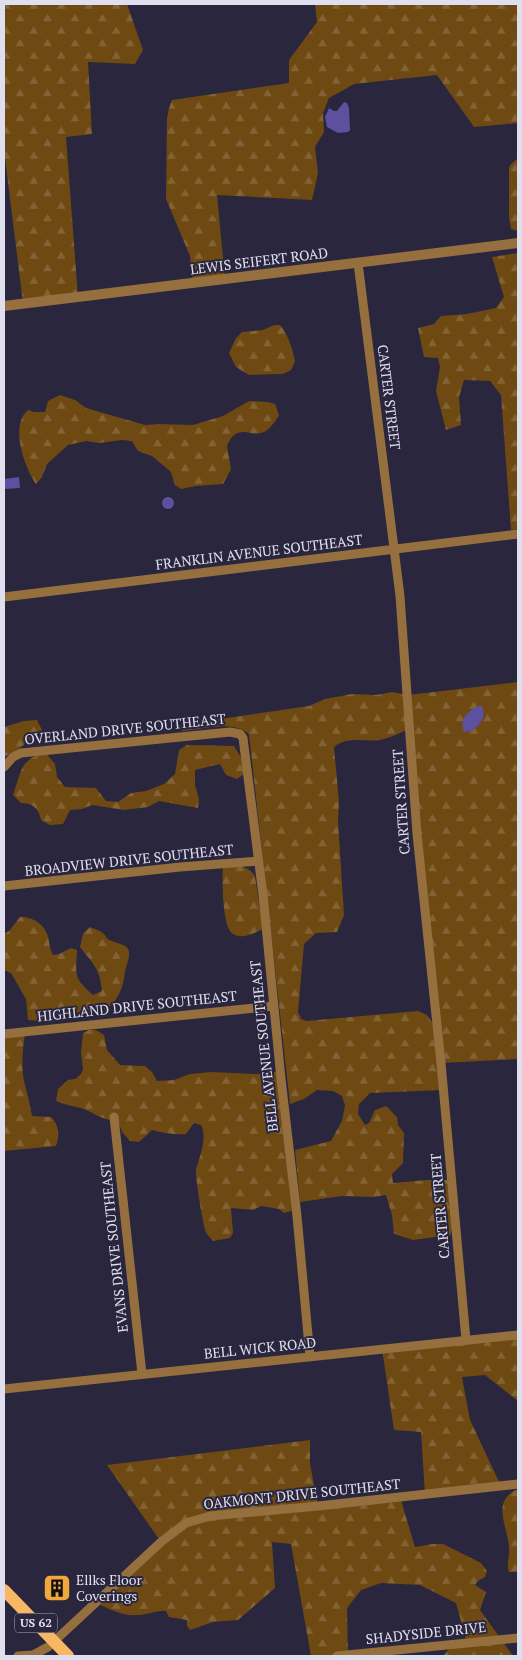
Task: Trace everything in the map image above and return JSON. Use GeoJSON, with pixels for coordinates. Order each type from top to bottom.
{"type":"FeatureCollection","features":[{"type":"Feature","properties":{"kind":"main road","name":"US 62"},"geometry":{"type":"LineString","coordinates":[[4,1590],[68,1656]]}},
{"type":"Feature","properties":{"kind":"street","name":"LEWIS SEIFERT ROAD"},"geometry":{"type":"LineString","coordinates":[[4,306],[518,243]]}},
{"type":"Feature","properties":{"kind":"street","name":"CARTER STREET"},"geometry":{"type":"LineString","coordinates":[[358,263],[405,646],[417,834],[443,1082],[466,1340]]}},
{"type":"Feature","properties":{"kind":"street","name":"FRANKLIN AVENUE SOUTHEAST"},"geometry":{"type":"LineString","coordinates":[[4,597],[518,534]]}},
{"type":"Feature","properties":{"kind":"street","name":"OVERLAND DRIVE SOUTHEAST"},"geometry":{"type":"LineString","coordinates":[[4,767],[13,757],[21,753],[230,732],[240,734]]}},
{"type":"Feature","properties":{"kind":"street","name":"BELL AVENUE SOUTHEAST"},"geometry":{"type":"LineString","coordinates":[[240,734],[245,742],[297,1216],[310,1357]]}},
{"type":"Feature","properties":{"kind":"street","name":"BROADVIEW DRIVE SOUTHEAST"},"geometry":{"type":"LineString","coordinates":[[4,886],[180,867],[258,861]]}},
{"type":"Feature","properties":{"kind":"street","name":"HIGHLAND DRIVE SOUTHEAST"},"geometry":{"type":"LineString","coordinates":[[4,1034],[274,1006]]}},
{"type":"Feature","properties":{"kind":"street","name":"EVANS DRIVE SOUTHEAST"},"geometry":{"type":"LineString","coordinates":[[114,1117],[142,1374]]}},
{"type":"Feature","properties":{"kind":"street","name":"BELL WICK ROAD"},"geometry":{"type":"LineString","coordinates":[[4,1389],[518,1335]]}},
{"type":"Feature","properties":{"kind":"street","name":"OAKMONT DRIVE SOUTHEAST"},"geometry":{"type":"LineString","coordinates":[[18,1656],[33,1655],[54,1642],[161,1542],[186,1523],[210,1516],[518,1484]]}},
{"type":"Feature","properties":{"kind":"street","name":"SHADYSIDE DRIVE"},"geometry":{"type":"LineString","coordinates":[[337,1656],[518,1638]]}},
{"type":"Feature","properties":{"kind":"green space"},"geometry":{"type":"Polygon","coordinates":[[[4,4],[127,4],[143,50],[135,64],[88,62],[92,134],[66,137],[78,297],[23,303],[4,150],[4,4]]]}},
{"type":"Feature","properties":{"kind":"green space"},"geometry":{"type":"Polygon","coordinates":[[[315,4],[518,4],[518,123],[474,127],[437,75],[354,84],[329,98],[323,113],[324,132],[315,147],[318,173],[312,200],[217,195],[225,279],[193,283],[190,256],[166,199],[167,118],[172,100],[289,83],[289,60],[317,22],[315,4]]]}},
{"type":"Feature","properties":{"kind":"green space"},"geometry":{"type":"Polygon","coordinates":[[[517,159],[518,231],[511,229],[509,217],[509,168],[517,159]]]}},
{"type":"Feature","properties":{"kind":"green space"},"geometry":{"type":"Polygon","coordinates":[[[518,253],[518,529],[511,530],[501,395],[490,381],[464,380],[459,397],[461,425],[446,430],[436,391],[440,367],[438,358],[424,357],[418,328],[434,324],[441,316],[467,314],[496,308],[504,297],[492,257],[518,253]]]}},
{"type":"Feature","properties":{"kind":"green space"},"geometry":{"type":"Polygon","coordinates":[[[274,325],[280,325],[290,342],[295,361],[291,370],[283,374],[249,375],[236,367],[229,353],[236,338],[242,332],[263,330],[274,325]]]}},
{"type":"Feature","properties":{"kind":"green space"},"geometry":{"type":"Polygon","coordinates":[[[60,395],[75,400],[86,408],[145,425],[193,425],[223,416],[249,401],[275,404],[279,415],[266,431],[260,433],[244,432],[232,437],[227,446],[231,469],[223,484],[181,489],[175,485],[171,472],[152,456],[138,451],[132,441],[122,440],[99,443],[86,441],[68,445],[47,464],[42,477],[36,484],[27,468],[21,447],[19,436],[22,417],[28,410],[45,412],[48,401],[60,395]]]}},
{"type":"Feature","properties":{"kind":"green space"},"geometry":{"type":"Polygon","coordinates":[[[518,682],[518,1059],[441,1063],[410,729],[384,739],[352,740],[340,743],[334,747],[339,802],[338,821],[344,915],[337,932],[316,933],[304,944],[298,1012],[301,1019],[307,1021],[418,1011],[427,1015],[434,1025],[441,1090],[370,1093],[359,1104],[358,1114],[365,1125],[369,1123],[375,1110],[386,1106],[397,1117],[398,1125],[404,1133],[403,1163],[392,1174],[393,1183],[450,1180],[453,1227],[450,1235],[413,1240],[394,1234],[392,1215],[386,1195],[373,1197],[342,1196],[300,1202],[295,1150],[331,1141],[342,1121],[345,1105],[342,1096],[333,1091],[317,1090],[304,1099],[290,1104],[249,734],[234,727],[226,726],[183,731],[178,729],[192,723],[309,706],[325,699],[352,694],[376,695],[392,692],[408,695],[518,682]]]}},
{"type":"Feature","properties":{"kind":"green space"},"geometry":{"type":"Polygon","coordinates":[[[37,720],[42,730],[16,751],[4,757],[4,727],[24,721],[37,720]]]}},
{"type":"Feature","properties":{"kind":"green space"},"geometry":{"type":"Polygon","coordinates":[[[187,745],[234,746],[242,759],[244,774],[237,779],[226,775],[220,764],[195,770],[195,785],[199,799],[198,808],[159,801],[148,807],[124,810],[92,805],[82,809],[70,810],[63,824],[50,825],[41,820],[39,812],[34,807],[21,803],[13,795],[20,773],[26,763],[45,752],[55,764],[57,777],[65,787],[96,788],[106,801],[118,802],[131,793],[146,791],[164,784],[175,774],[179,750],[187,745]]]}},
{"type":"Feature","properties":{"kind":"green space"},"geometry":{"type":"Polygon","coordinates":[[[223,866],[237,866],[249,869],[255,876],[263,929],[241,936],[233,934],[229,930],[224,903],[223,866]]]}},
{"type":"Feature","properties":{"kind":"green space"},"geometry":{"type":"Polygon","coordinates":[[[20,917],[33,919],[41,924],[48,936],[53,955],[71,948],[77,950],[77,976],[93,995],[102,991],[101,983],[95,967],[80,947],[83,934],[90,927],[103,933],[109,940],[127,947],[129,957],[123,983],[120,992],[111,1005],[105,1010],[88,1016],[53,1021],[28,1020],[26,999],[11,973],[4,970],[4,934],[9,931],[20,917]]]}},
{"type":"Feature","properties":{"kind":"green space"},"geometry":{"type":"Polygon","coordinates":[[[89,1030],[96,1030],[104,1035],[107,1050],[120,1065],[145,1066],[152,1072],[157,1081],[174,1080],[190,1074],[211,1072],[256,1074],[276,1072],[292,1211],[284,1213],[279,1209],[261,1206],[253,1210],[231,1208],[233,1233],[230,1238],[213,1241],[205,1228],[197,1181],[196,1170],[204,1136],[201,1125],[194,1123],[186,1134],[169,1134],[152,1130],[139,1142],[130,1141],[122,1132],[118,1121],[56,1101],[58,1089],[68,1080],[75,1079],[81,1074],[83,1069],[81,1053],[83,1033],[89,1030]]]}},
{"type":"Feature","properties":{"kind":"green space"},"geometry":{"type":"Polygon","coordinates":[[[25,1032],[23,1075],[32,1116],[51,1117],[57,1127],[58,1138],[56,1146],[4,1151],[4,1034],[25,1032]]]}},
{"type":"Feature","properties":{"kind":"green space"},"geometry":{"type":"Polygon","coordinates":[[[518,1335],[518,1401],[485,1375],[462,1377],[470,1420],[501,1486],[425,1494],[421,1432],[394,1430],[382,1349],[518,1335]]]}},
{"type":"Feature","properties":{"kind":"green space"},"geometry":{"type":"Polygon","coordinates":[[[310,1440],[310,1464],[318,1506],[400,1497],[415,1547],[443,1544],[481,1563],[487,1571],[485,1577],[475,1585],[486,1592],[480,1610],[513,1656],[443,1656],[448,1650],[467,1643],[456,1603],[420,1585],[381,1583],[361,1590],[347,1608],[348,1655],[311,1656],[291,1544],[272,1542],[275,1588],[238,1620],[213,1622],[190,1630],[187,1626],[187,1620],[169,1617],[166,1611],[132,1615],[120,1613],[96,1603],[161,1542],[107,1465],[310,1440]]]}},
{"type":"Feature","properties":{"kind":"green space"},"geometry":{"type":"Polygon","coordinates":[[[518,1489],[518,1572],[509,1572],[509,1548],[503,1507],[505,1500],[510,1494],[518,1489]]]}},
{"type":"Feature","properties":{"kind":"shaded area"},"geometry":{"type":"Polygon","coordinates":[[[344,102],[347,103],[349,108],[350,130],[338,133],[327,127],[325,117],[329,108],[337,111],[344,102]]]}},
{"type":"Feature","properties":{"kind":"shaded area"},"geometry":{"type":"Polygon","coordinates":[[[19,477],[20,488],[4,489],[4,479],[19,477]]]}},
{"type":"Feature","properties":{"kind":"shaded area"},"geometry":{"type":"Polygon","coordinates":[[[168,497],[174,503],[168,509],[162,503],[168,497]]]}},
{"type":"Feature","properties":{"kind":"shaded area"},"geometry":{"type":"Polygon","coordinates":[[[478,706],[482,706],[484,714],[482,720],[472,731],[464,732],[463,720],[465,716],[478,706]]]}},
{"type":"Feature","properties":{"kind":"place","name":"Ellks Floor Coverings"},"geometry":{"type":"Point","coordinates":[57,1588]}}]}
